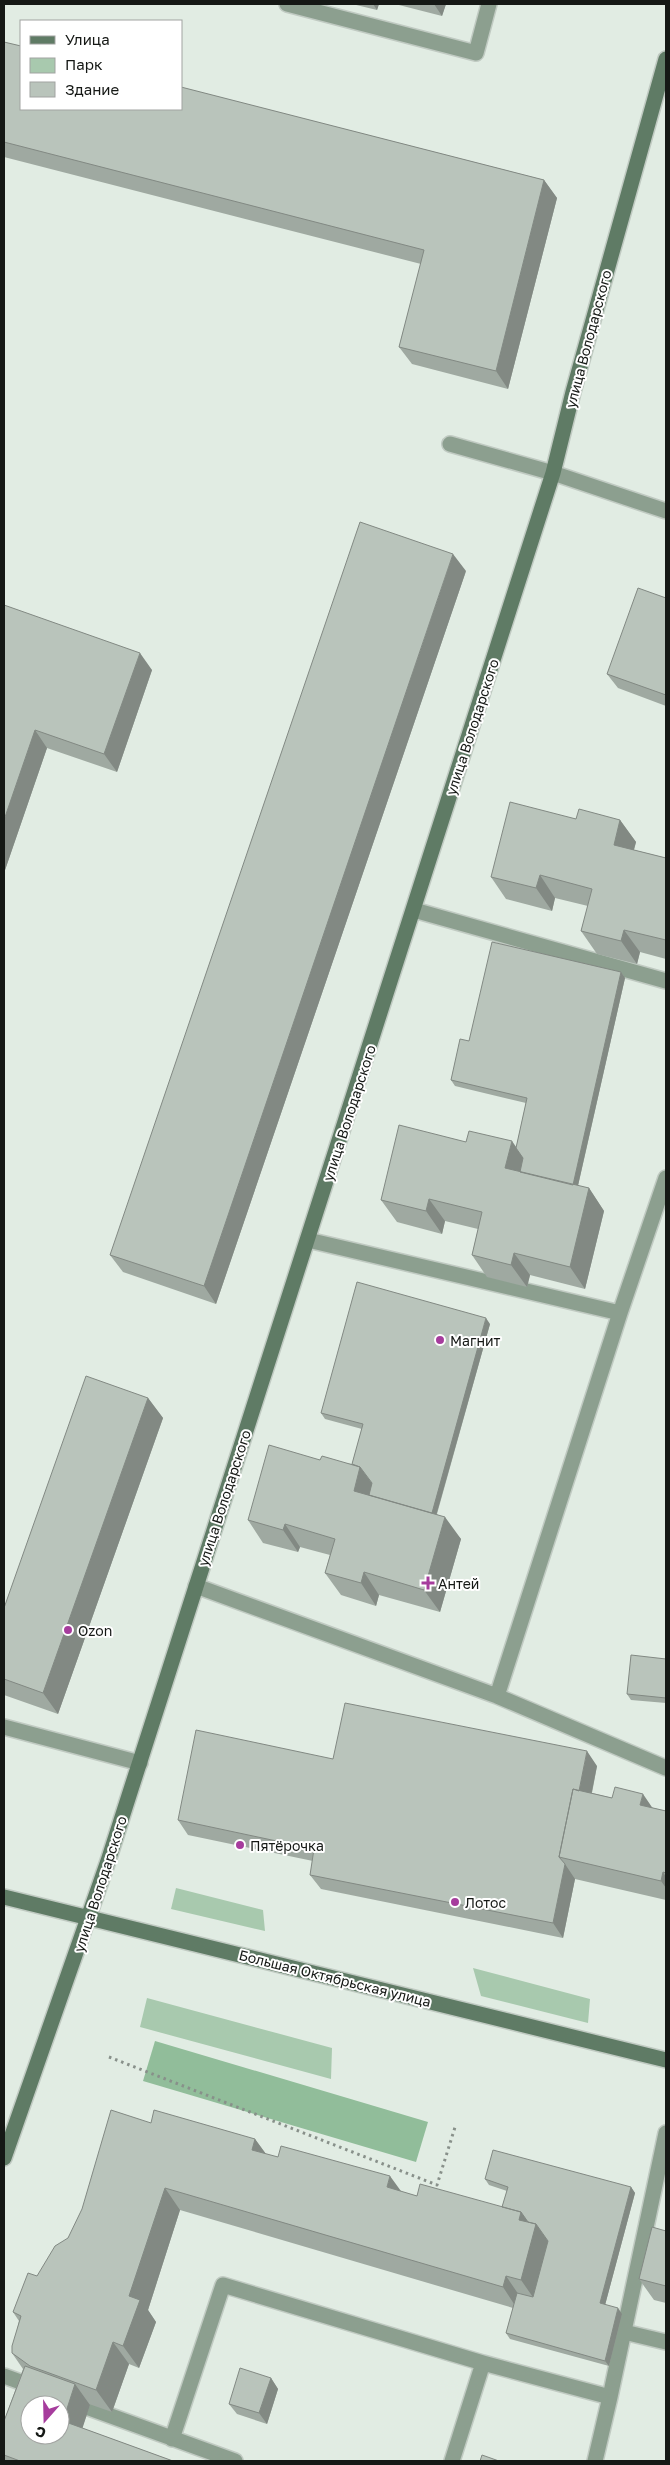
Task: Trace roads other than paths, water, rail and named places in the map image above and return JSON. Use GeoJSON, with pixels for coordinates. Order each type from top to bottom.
{"type":"FeatureCollection","features":[{"type":"Feature","properties":{"kind":"street"},"geometry":{"type":"LineString","coordinates":[[287,4],[476,53],[489,4]]}},
{"type":"Feature","properties":{"kind":"street","name":"улица Володарского"},"geometry":{"type":"LineString","coordinates":[[4,2158],[90,1918],[553,473],[573,392],[666,59]]}},
{"type":"Feature","properties":{"kind":"street"},"geometry":{"type":"LineString","coordinates":[[450,444],[553,473],[666,511]]}},
{"type":"Feature","properties":{"kind":"street"},"geometry":{"type":"LineString","coordinates":[[414,910],[666,982]]}},
{"type":"Feature","properties":{"kind":"street"},"geometry":{"type":"LineString","coordinates":[[496,1696],[620,1313],[666,1178]]}},
{"type":"Feature","properties":{"kind":"street"},"geometry":{"type":"LineString","coordinates":[[308,1240],[620,1313]]}},
{"type":"Feature","properties":{"kind":"street"},"geometry":{"type":"LineString","coordinates":[[196,1586],[496,1696],[666,1768]]}},
{"type":"Feature","properties":{"kind":"street"},"geometry":{"type":"LineString","coordinates":[[4,1727],[140,1763]]}},
{"type":"Feature","properties":{"kind":"street","name":"Большая Октябрьская улица"},"geometry":{"type":"LineString","coordinates":[[4,1897],[666,2060]]}},
{"type":"Feature","properties":{"kind":"street"},"geometry":{"type":"LineString","coordinates":[[595,2461],[666,2133]]}},
{"type":"Feature","properties":{"kind":"street"},"geometry":{"type":"LineString","coordinates":[[172,2439],[223,2285],[483,2363],[610,2397]]}},
{"type":"Feature","properties":{"kind":"street"},"geometry":{"type":"LineString","coordinates":[[624,2332],[666,2342]]}},
{"type":"Feature","properties":{"kind":"street"},"geometry":{"type":"LineString","coordinates":[[452,2461],[483,2363]]}},
{"type":"Feature","properties":{"kind":"street"},"geometry":{"type":"LineString","coordinates":[[4,2376],[38,2389]]}},
{"type":"Feature","properties":{"kind":"street"},"geometry":{"type":"LineString","coordinates":[[89,2408],[235,2461]]}},
{"type":"Feature","properties":{"kind":"place","name":"Магнит"},"geometry":{"type":"Point","coordinates":[440,1340]}},
{"type":"Feature","properties":{"kind":"place","name":"Антей"},"geometry":{"type":"Point","coordinates":[428,1583]}},
{"type":"Feature","properties":{"kind":"place","name":"Ozon"},"geometry":{"type":"Point","coordinates":[68,1630]}},
{"type":"Feature","properties":{"kind":"place","name":"Пятёрочка"},"geometry":{"type":"Point","coordinates":[240,1845]}},
{"type":"Feature","properties":{"kind":"place","name":"Лотос"},"geometry":{"type":"Point","coordinates":[455,1902]}}]}
